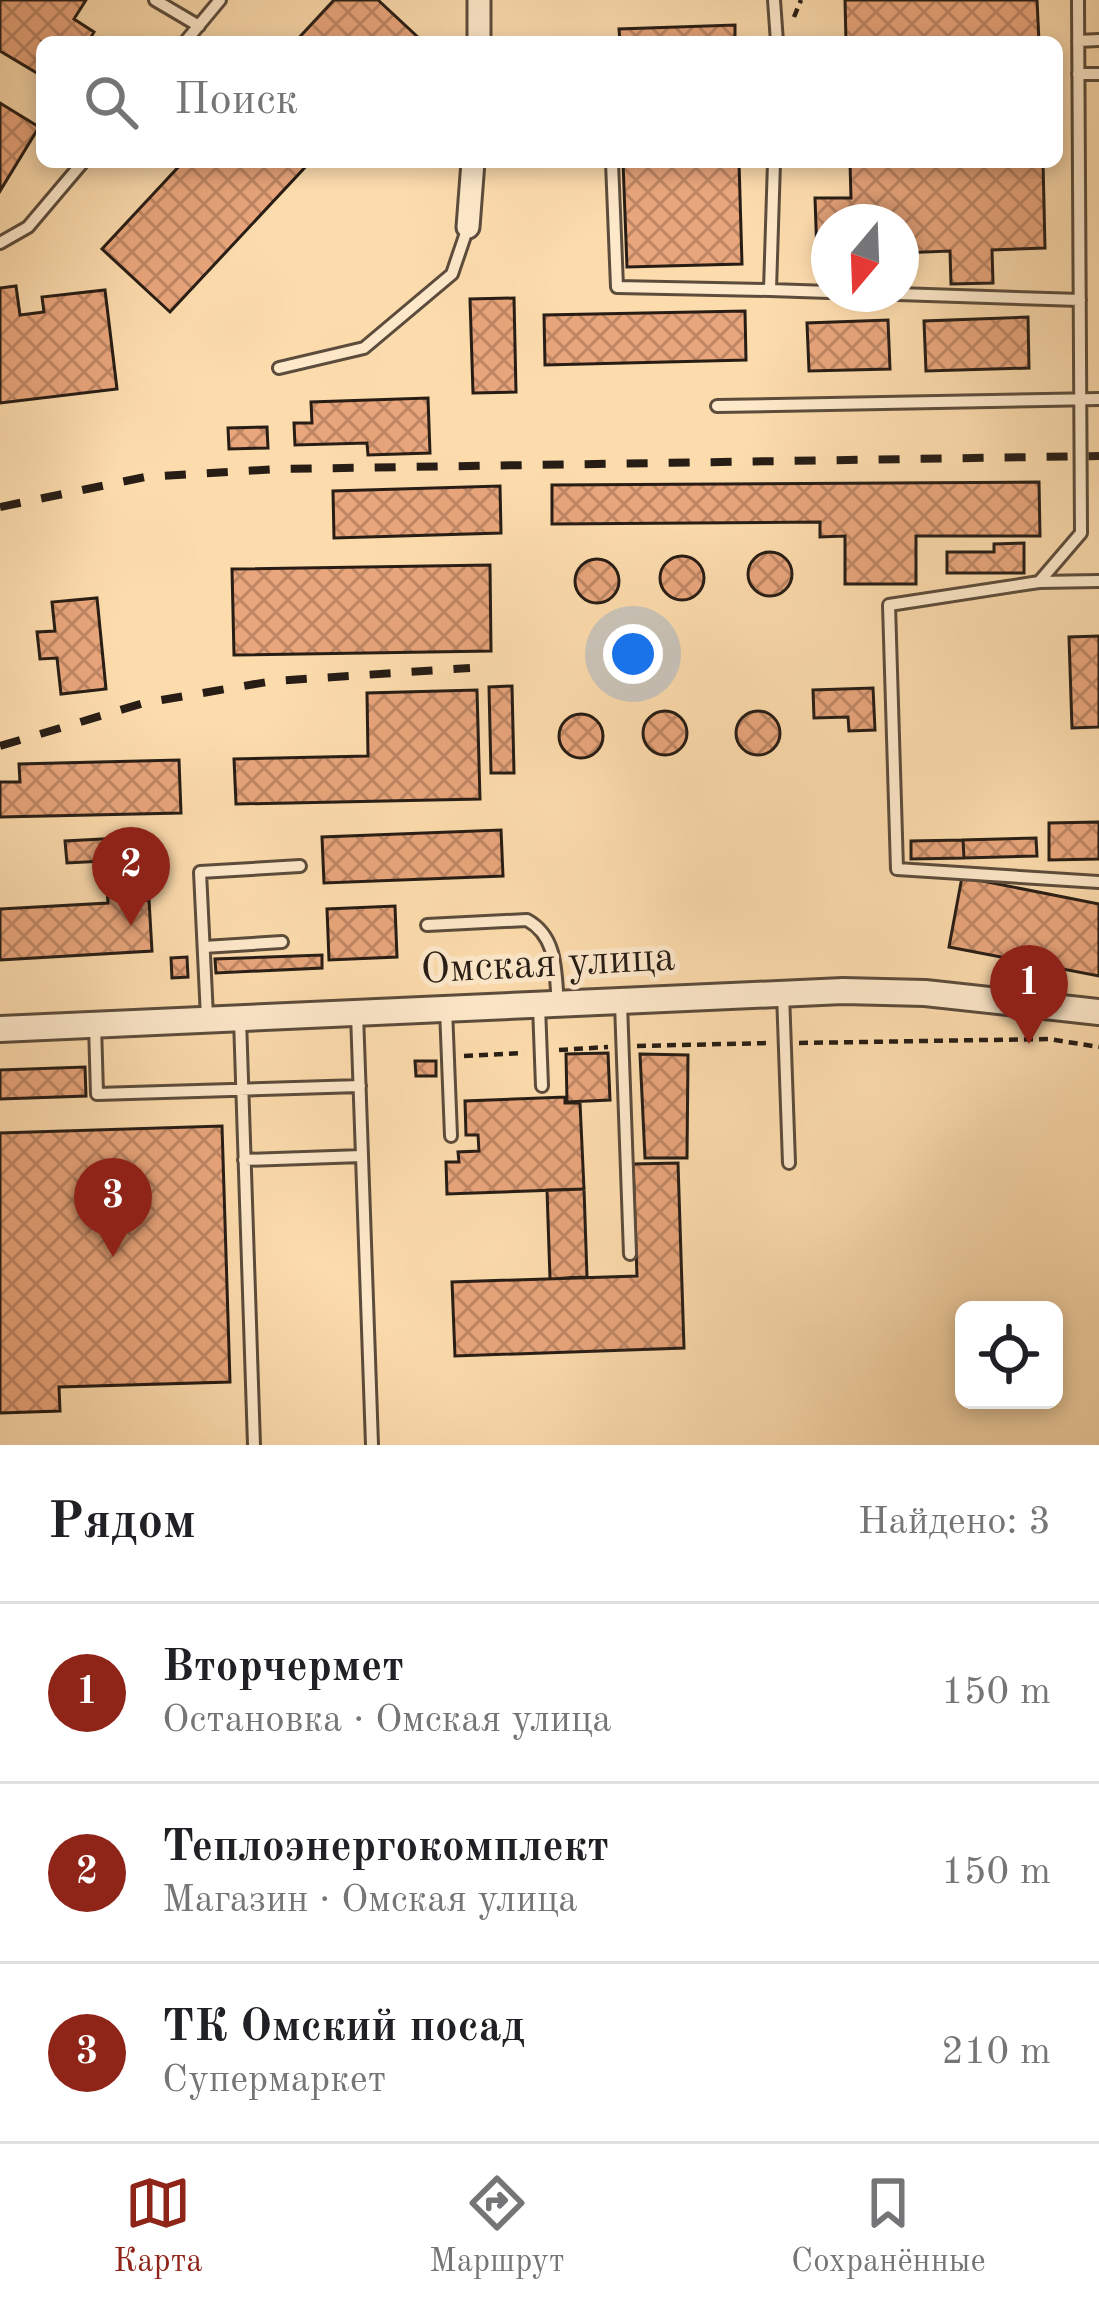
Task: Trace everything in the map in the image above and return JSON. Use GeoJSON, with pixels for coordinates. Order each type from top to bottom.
{"type":"FeatureCollection","features":[{"type":"Feature","properties":{"kind":"street"},"geometry":{"type":"LineString","coordinates":[[479,0],[479,36]]}},
{"type":"Feature","properties":{"kind":"street"},"geometry":{"type":"LineString","coordinates":[[468,227],[472,168]]}},
{"type":"Feature","properties":{"kind":"street","name":"Омская улица"},"geometry":{"type":"LineString","coordinates":[[0,1029],[783,993],[925,993],[1099,1012]]}},
{"type":"Feature","properties":{"kind":"lane"},"geometry":{"type":"LineString","coordinates":[[155,0],[199,26]]}},
{"type":"Feature","properties":{"kind":"lane"},"geometry":{"type":"LineString","coordinates":[[190,36],[220,0]]}},
{"type":"Feature","properties":{"kind":"lane"},"geometry":{"type":"LineString","coordinates":[[774,0],[777,36]]}},
{"type":"Feature","properties":{"kind":"lane"},"geometry":{"type":"LineString","coordinates":[[1039,582],[1081,533],[1078,0]]}},
{"type":"Feature","properties":{"kind":"lane"},"geometry":{"type":"LineString","coordinates":[[1078,41],[1099,40]]}},
{"type":"Feature","properties":{"kind":"lane"},"geometry":{"type":"LineString","coordinates":[[1078,74],[1099,74]]}},
{"type":"Feature","properties":{"kind":"lane"},"geometry":{"type":"LineString","coordinates":[[0,243],[28,227],[78,168]]}},
{"type":"Feature","properties":{"kind":"lane"},"geometry":{"type":"LineString","coordinates":[[612,168],[617,287],[811,291]]}},
{"type":"Feature","properties":{"kind":"lane"},"geometry":{"type":"LineString","coordinates":[[770,290],[774,168]]}},
{"type":"Feature","properties":{"kind":"lane"},"geometry":{"type":"LineString","coordinates":[[280,368],[364,348],[452,274],[468,227]]}},
{"type":"Feature","properties":{"kind":"lane"},"geometry":{"type":"LineString","coordinates":[[919,295],[1080,300]]}},
{"type":"Feature","properties":{"kind":"lane"},"geometry":{"type":"LineString","coordinates":[[1080,333],[1099,333]]}},
{"type":"Feature","properties":{"kind":"lane"},"geometry":{"type":"LineString","coordinates":[[717,406],[1099,399]]}},
{"type":"Feature","properties":{"kind":"lane"},"geometry":{"type":"LineString","coordinates":[[1099,581],[1039,582],[889,604],[897,869],[1099,881]]}},
{"type":"Feature","properties":{"kind":"lane"},"geometry":{"type":"LineString","coordinates":[[207,1020],[200,872],[300,866]]}},
{"type":"Feature","properties":{"kind":"lane"},"geometry":{"type":"LineString","coordinates":[[428,926],[527,920],[541,927],[551,943],[542,1086]]}},
{"type":"Feature","properties":{"kind":"lane"},"geometry":{"type":"LineString","coordinates":[[204,947],[282,942]]}},
{"type":"Feature","properties":{"kind":"lane"},"geometry":{"type":"LineString","coordinates":[[783,993],[789,1162]]}},
{"type":"Feature","properties":{"kind":"lane"},"geometry":{"type":"LineString","coordinates":[[621,1001],[631,1254]]}},
{"type":"Feature","properties":{"kind":"lane"},"geometry":{"type":"LineString","coordinates":[[446,1009],[451,1136]]}},
{"type":"Feature","properties":{"kind":"lane"},"geometry":{"type":"LineString","coordinates":[[357,1013],[371,1445]]}},
{"type":"Feature","properties":{"kind":"lane"},"geometry":{"type":"LineString","coordinates":[[240,1019],[254,1445]]}},
{"type":"Feature","properties":{"kind":"lane"},"geometry":{"type":"LineString","coordinates":[[95,1025],[97,1094],[360,1086]]}},
{"type":"Feature","properties":{"kind":"lane"},"geometry":{"type":"LineString","coordinates":[[244,1160],[362,1156]]}},
{"type":"Feature","properties":{"kind":"building"},"geometry":{"type":"Polygon","coordinates":[[[0,0],[86,0],[74,19],[94,32],[92,36],[36,36],[36,72],[0,51],[0,0]]]}},
{"type":"Feature","properties":{"kind":"building"},"geometry":{"type":"Polygon","coordinates":[[[334,0],[378,0],[417,36],[301,36],[334,0]]]}},
{"type":"Feature","properties":{"kind":"building"},"geometry":{"type":"Polygon","coordinates":[[[845,0],[1037,0],[1039,36],[846,36],[845,0]]]}},
{"type":"Feature","properties":{"kind":"building"},"geometry":{"type":"Polygon","coordinates":[[[735,25],[735,36],[620,36],[619,29],[735,25]]]}},
{"type":"Feature","properties":{"kind":"building"},"geometry":{"type":"Polygon","coordinates":[[[0,103],[36,125],[36,132],[0,191],[0,103]]]}},
{"type":"Feature","properties":{"kind":"building"},"geometry":{"type":"Polygon","coordinates":[[[177,168],[304,168],[170,312],[102,249],[177,168]]]}},
{"type":"Feature","properties":{"kind":"building"},"geometry":{"type":"Polygon","coordinates":[[[623,168],[739,168],[742,264],[627,267],[623,168]]]}},
{"type":"Feature","properties":{"kind":"building"},"geometry":{"type":"Polygon","coordinates":[[[850,168],[1043,168],[1045,248],[992,250],[993,283],[951,284],[950,251],[919,252],[919,204],[815,204],[815,198],[851,198],[850,168]]]}},
{"type":"Feature","properties":{"kind":"building"},"geometry":{"type":"Polygon","coordinates":[[[16,286],[20,315],[44,312],[42,297],[105,290],[117,389],[0,403],[0,288],[16,286]]]}},
{"type":"Feature","properties":{"kind":"building"},"geometry":{"type":"Polygon","coordinates":[[[514,298],[516,392],[473,393],[470,299],[514,298]]]}},
{"type":"Feature","properties":{"kind":"building"},"geometry":{"type":"Polygon","coordinates":[[[745,311],[746,360],[545,365],[544,315],[745,311]]]}},
{"type":"Feature","properties":{"kind":"building"},"geometry":{"type":"Polygon","coordinates":[[[1028,317],[1029,368],[926,371],[924,321],[1028,317]]]}},
{"type":"Feature","properties":{"kind":"building"},"geometry":{"type":"Polygon","coordinates":[[[888,320],[890,369],[809,371],[807,323],[888,320]]]}},
{"type":"Feature","properties":{"kind":"building"},"geometry":{"type":"Polygon","coordinates":[[[428,398],[430,453],[368,455],[367,443],[295,445],[294,423],[312,423],[311,402],[428,398]]]}},
{"type":"Feature","properties":{"kind":"building"},"geometry":{"type":"Polygon","coordinates":[[[267,427],[268,448],[229,449],[228,428],[267,427]]]}},
{"type":"Feature","properties":{"kind":"building"},"geometry":{"type":"Polygon","coordinates":[[[1039,482],[1040,536],[916,536],[916,584],[845,584],[845,536],[820,537],[820,522],[552,524],[552,485],[1039,482]]]}},
{"type":"Feature","properties":{"kind":"building"},"geometry":{"type":"Polygon","coordinates":[[[500,486],[501,533],[334,538],[333,491],[500,486]]]}},
{"type":"Feature","properties":{"kind":"building"},"geometry":{"type":"Polygon","coordinates":[[[1024,543],[1024,573],[947,573],[947,552],[994,552],[994,544],[1024,543]]]}},
{"type":"Feature","properties":{"kind":"building"},"geometry":{"type":"Polygon","coordinates":[[[770,552],[785,559],[792,574],[785,589],[770,596],[755,589],[748,574],[755,559],[770,552]]]}},
{"type":"Feature","properties":{"kind":"building"},"geometry":{"type":"Polygon","coordinates":[[[682,556],[697,563],[704,578],[697,593],[682,600],[667,593],[660,578],[667,563],[682,556]]]}},
{"type":"Feature","properties":{"kind":"building"},"geometry":{"type":"Polygon","coordinates":[[[597,559],[612,566],[619,581],[612,596],[597,603],[582,596],[575,581],[582,566],[597,559]]]}},
{"type":"Feature","properties":{"kind":"building"},"geometry":{"type":"Polygon","coordinates":[[[490,565],[491,651],[234,655],[232,569],[490,565]]]}},
{"type":"Feature","properties":{"kind":"building"},"geometry":{"type":"Polygon","coordinates":[[[97,598],[106,689],[61,694],[57,658],[40,659],[37,632],[55,631],[52,602],[97,598]]]}},
{"type":"Feature","properties":{"kind":"building"},"geometry":{"type":"Polygon","coordinates":[[[1099,636],[1099,727],[1072,728],[1069,637],[1099,636]]]}},
{"type":"Feature","properties":{"kind":"building"},"geometry":{"type":"Polygon","coordinates":[[[512,686],[514,773],[491,773],[489,687],[512,686]]]}},
{"type":"Feature","properties":{"kind":"building"},"geometry":{"type":"Polygon","coordinates":[[[873,688],[875,730],[849,731],[848,717],[814,718],[813,690],[873,688]]]}},
{"type":"Feature","properties":{"kind":"building"},"geometry":{"type":"Polygon","coordinates":[[[477,690],[480,799],[236,804],[234,759],[368,756],[367,693],[477,690]]]}},
{"type":"Feature","properties":{"kind":"building"},"geometry":{"type":"Polygon","coordinates":[[[665,711],[680,718],[687,733],[680,748],[665,755],[650,748],[643,733],[650,718],[665,711]]]}},
{"type":"Feature","properties":{"kind":"building"},"geometry":{"type":"Polygon","coordinates":[[[758,711],[773,718],[780,733],[773,748],[758,755],[743,748],[736,733],[743,718],[758,711]]]}},
{"type":"Feature","properties":{"kind":"building"},"geometry":{"type":"Polygon","coordinates":[[[581,714],[596,721],[603,736],[596,751],[581,758],[566,751],[559,736],[566,721],[581,714]]]}},
{"type":"Feature","properties":{"kind":"building"},"geometry":{"type":"Polygon","coordinates":[[[179,760],[181,813],[0,817],[0,782],[20,782],[19,764],[179,760]]]}},
{"type":"Feature","properties":{"kind":"building"},"geometry":{"type":"Polygon","coordinates":[[[1099,822],[1099,859],[1049,860],[1049,823],[1099,822]]]}},
{"type":"Feature","properties":{"kind":"building"},"geometry":{"type":"Polygon","coordinates":[[[501,830],[503,876],[324,883],[322,837],[501,830]]]}},
{"type":"Feature","properties":{"kind":"building"},"geometry":{"type":"Polygon","coordinates":[[[140,837],[142,859],[67,863],[65,841],[140,837]]]}},
{"type":"Feature","properties":{"kind":"building"},"geometry":{"type":"Polygon","coordinates":[[[1036,838],[1037,856],[964,858],[963,840],[1036,838]]]}},
{"type":"Feature","properties":{"kind":"building"},"geometry":{"type":"Polygon","coordinates":[[[963,840],[964,858],[911,859],[911,841],[963,840]]]}},
{"type":"Feature","properties":{"kind":"building"},"geometry":{"type":"Polygon","coordinates":[[[962,877],[1099,904],[1099,976],[949,947],[962,877]]]}},
{"type":"Feature","properties":{"kind":"building"},"geometry":{"type":"Polygon","coordinates":[[[140,884],[141,901],[149,900],[152,951],[0,960],[0,909],[108,903],[107,886],[140,884]]]}},
{"type":"Feature","properties":{"kind":"building"},"geometry":{"type":"Polygon","coordinates":[[[395,906],[397,957],[329,960],[327,909],[395,906]]]}},
{"type":"Feature","properties":{"kind":"building"},"geometry":{"type":"Polygon","coordinates":[[[322,955],[322,968],[216,973],[215,959],[322,955]]]}},
{"type":"Feature","properties":{"kind":"building"},"geometry":{"type":"Polygon","coordinates":[[[187,957],[188,977],[172,978],[171,958],[187,957]]]}},
{"type":"Feature","properties":{"kind":"building"},"geometry":{"type":"Polygon","coordinates":[[[608,1053],[610,1100],[567,1102],[566,1054],[608,1053]]]}},
{"type":"Feature","properties":{"kind":"building"},"geometry":{"type":"Polygon","coordinates":[[[640,1054],[688,1055],[687,1158],[645,1158],[640,1054]]]}},
{"type":"Feature","properties":{"kind":"building"},"geometry":{"type":"Polygon","coordinates":[[[415,1061],[436,1061],[436,1076],[416,1076],[415,1061]]]}},
{"type":"Feature","properties":{"kind":"building"},"geometry":{"type":"Polygon","coordinates":[[[85,1067],[86,1096],[0,1099],[0,1070],[85,1067]]]}},
{"type":"Feature","properties":{"kind":"building"},"geometry":{"type":"Polygon","coordinates":[[[565,1097],[565,1103],[580,1103],[584,1189],[447,1194],[446,1162],[459,1162],[458,1152],[479,1151],[478,1135],[466,1135],[465,1101],[565,1097]]]}},
{"type":"Feature","properties":{"kind":"building"},"geometry":{"type":"Polygon","coordinates":[[[222,1126],[230,1382],[59,1387],[60,1411],[0,1413],[0,1133],[222,1126]]]}},
{"type":"Feature","properties":{"kind":"building"},"geometry":{"type":"Polygon","coordinates":[[[678,1163],[684,1348],[455,1356],[452,1282],[637,1276],[633,1164],[678,1163]]]}},
{"type":"Feature","properties":{"kind":"building"},"geometry":{"type":"Polygon","coordinates":[[[584,1189],[587,1277],[550,1279],[547,1190],[584,1189]]]}},
{"type":"Feature","properties":{"kind":"railway"},"geometry":{"type":"LineString","coordinates":[[0,507],[145,477],[278,469],[1099,456]]}},
{"type":"Feature","properties":{"kind":"railway"},"geometry":{"type":"LineString","coordinates":[[0,746],[144,703],[273,681],[470,668]]}},
{"type":"Feature","properties":{"kind":"place","name":"Теплоэнергокомплект"},"geometry":{"type":"Point","coordinates":[131,926]}},
{"type":"Feature","properties":{"kind":"place","name":"Вторчермет"},"geometry":{"type":"Point","coordinates":[1029,1044]}},
{"type":"Feature","properties":{"kind":"place","name":"ТК Омский посад"},"geometry":{"type":"Point","coordinates":[113,1257]}}]}
